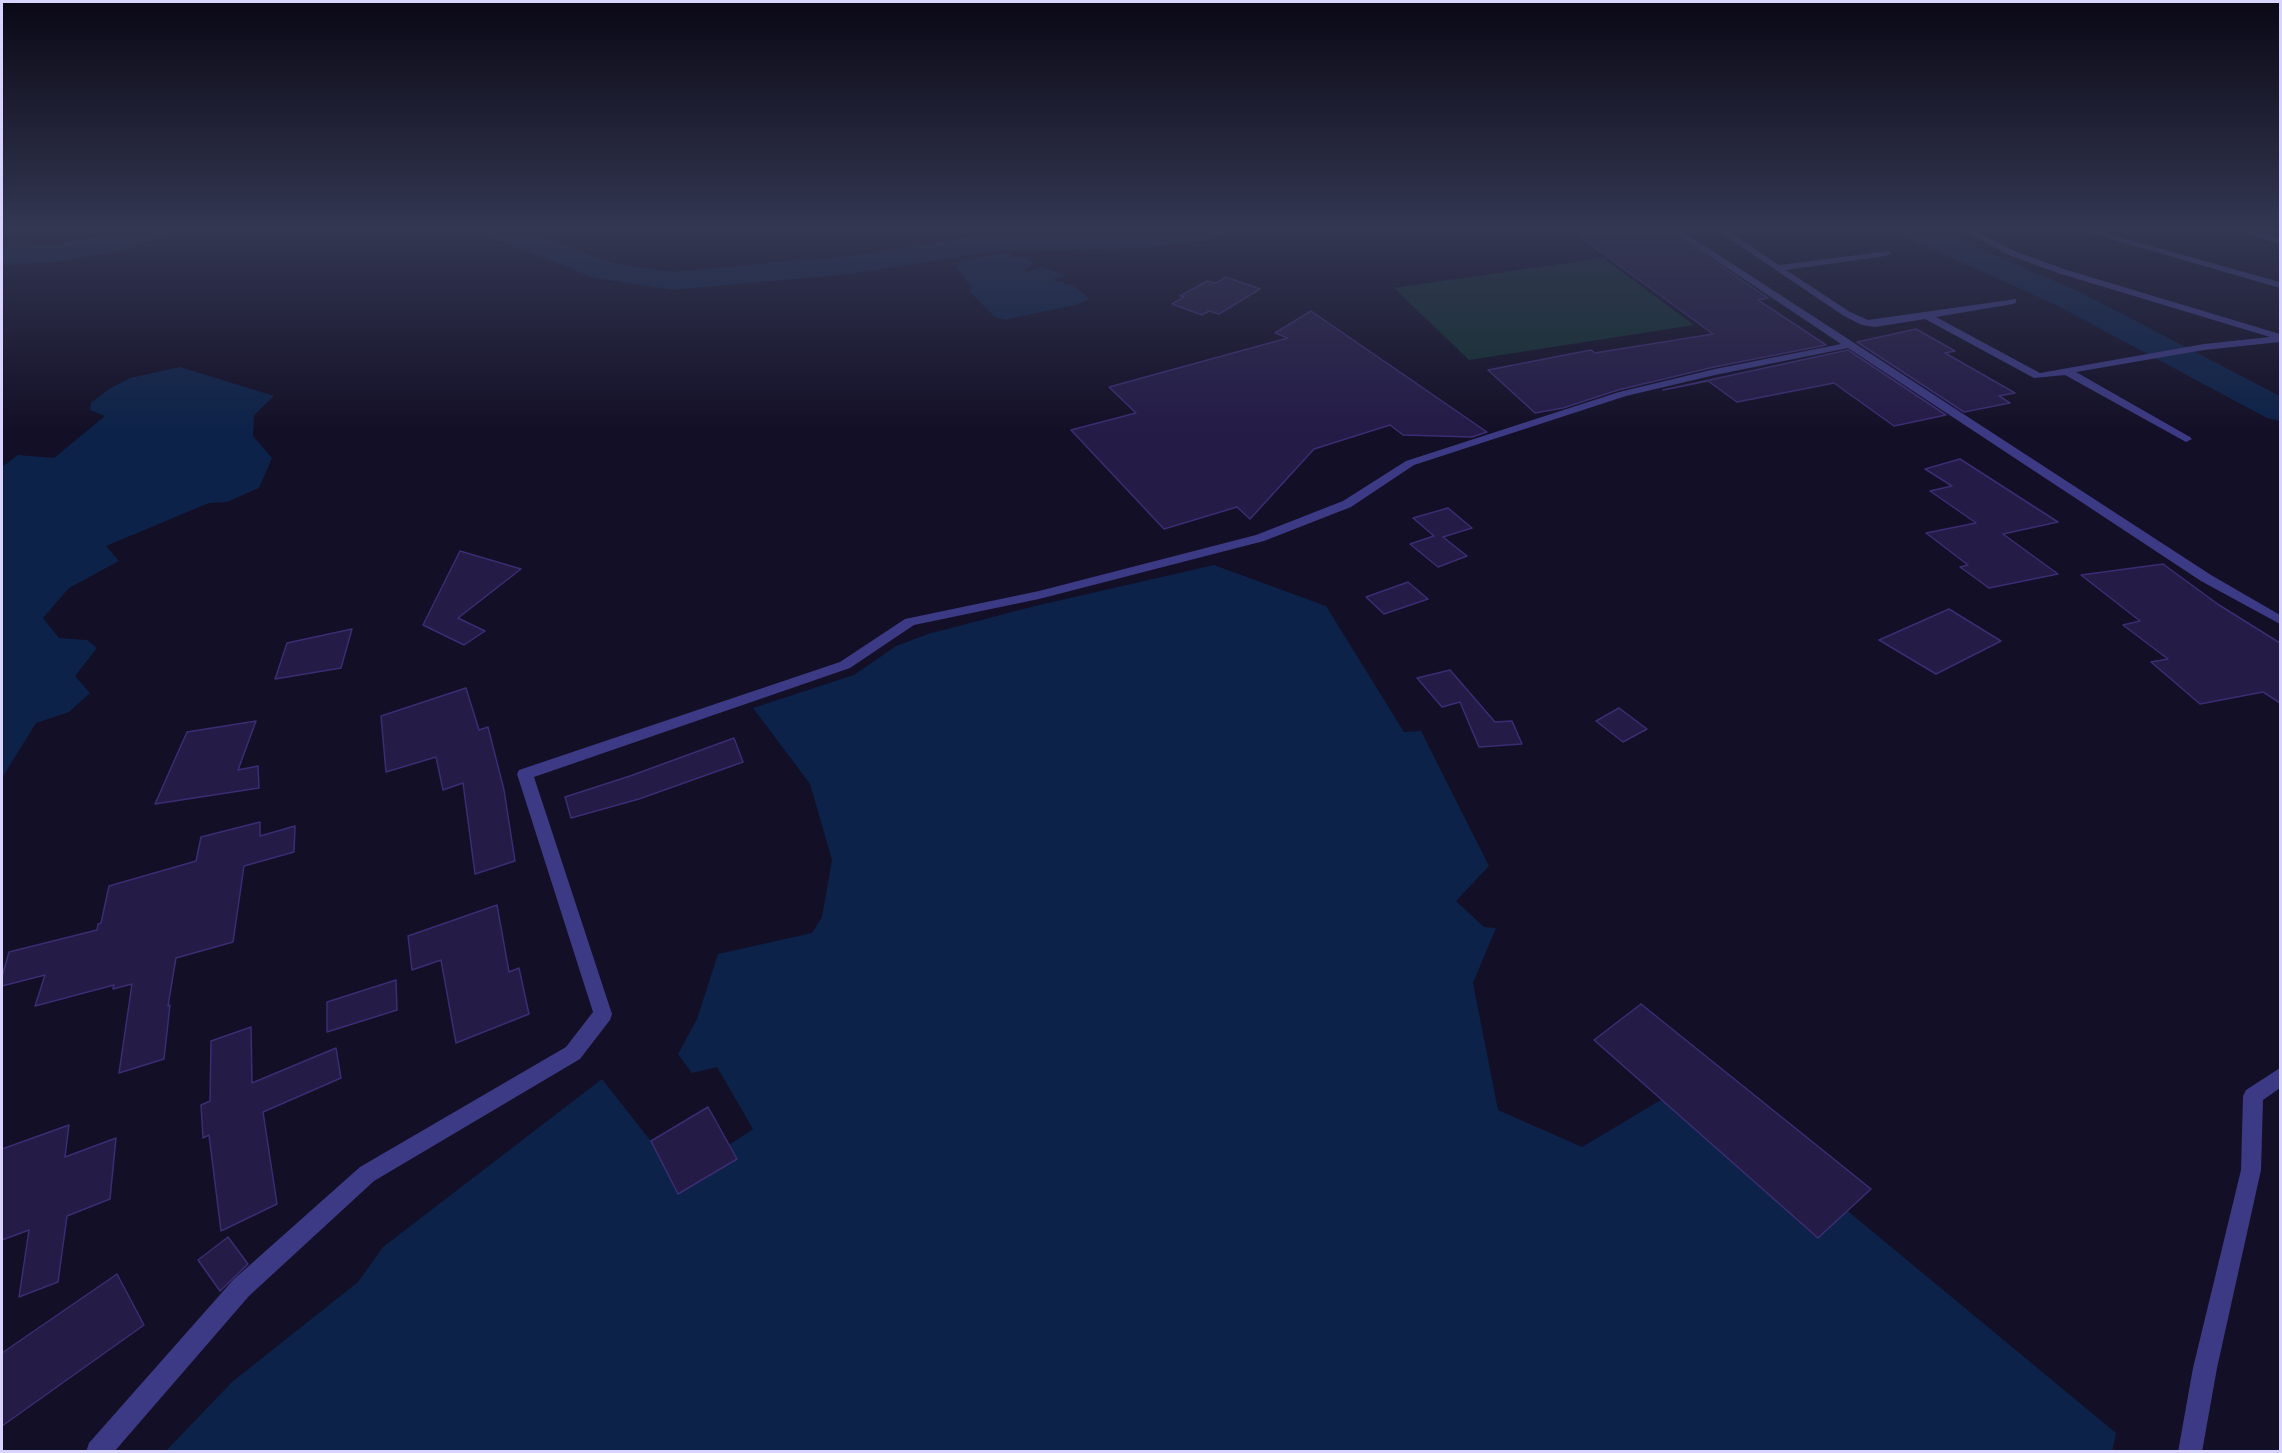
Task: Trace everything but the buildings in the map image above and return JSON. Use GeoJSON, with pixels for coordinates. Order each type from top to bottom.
{"type":"FeatureCollection","features":[{"type":"Feature","properties":{"kind":"street"},"geometry":{"type":"LineString","coordinates":[[1779,299],[2206,578],[2280,620]]}},
{"type":"Feature","properties":{"kind":"street"},"geometry":{"type":"LineString","coordinates":[[1824,299],[1847,314],[1866,323],[1875,324],[2013,301]]}},
{"type":"Feature","properties":{"kind":"street"},"geometry":{"type":"LineString","coordinates":[[2154,299],[2280,336]]}},
{"type":"Feature","properties":{"kind":"street"},"geometry":{"type":"LineString","coordinates":[[2162,299],[2280,336]]}},
{"type":"Feature","properties":{"kind":"street"},"geometry":{"type":"LineString","coordinates":[[1927,315],[2038,376],[2160,354],[2280,336]]}},
{"type":"Feature","properties":{"kind":"street"},"geometry":{"type":"LineString","coordinates":[[98,1452],[241,1288],[367,1174],[573,1053],[603,1014],[525,774],[845,665],[910,622],[1039,595],[1260,538],[1347,504],[1410,463],[1623,394],[1715,372],[1849,345]]}},
{"type":"Feature","properties":{"kind":"street"},"geometry":{"type":"LineString","coordinates":[[2066,371],[2186,439]]}},
{"type":"Feature","properties":{"kind":"street"},"geometry":{"type":"LineString","coordinates":[[2190,1452],[2205,1368],[2251,1170],[2253,1096],[2280,1077]]}},
{"type":"Feature","properties":{"kind":"green space"},"geometry":{"type":"Polygon","coordinates":[[[1405,299],[1658,299],[1694,325],[1469,360],[1405,299]]]}},
{"type":"Feature","properties":{"kind":"water"},"geometry":{"type":"Polygon","coordinates":[[[977,299],[1090,299],[1076,305],[1005,320],[995,317],[977,299]]]}},
{"type":"Feature","properties":{"kind":"water"},"geometry":{"type":"Polygon","coordinates":[[[180,367],[274,396],[254,415],[253,436],[272,458],[259,488],[227,502],[209,503],[106,546],[119,561],[69,588],[43,618],[59,638],[87,640],[97,648],[75,676],[90,693],[69,712],[36,723],[2,778],[2,467],[18,455],[54,458],[105,416],[90,410],[91,403],[109,389],[130,378],[180,367]]]}},
{"type":"Feature","properties":{"kind":"water"},"geometry":{"type":"Polygon","coordinates":[[[1214,565],[1326,606],[1404,732],[1421,731],[1489,866],[1456,901],[1484,927],[1496,928],[1473,983],[1498,1110],[1582,1147],[1679,1089],[1806,1195],[1849,1212],[2116,1433],[2112,1452],[165,1452],[232,1382],[358,1282],[383,1247],[602,1079],[680,1178],[753,1129],[717,1067],[692,1073],[678,1054],[697,1019],[718,954],[812,933],[822,917],[832,860],[810,784],[753,708],[854,675],[896,646],[928,634],[1035,606],[1214,565]]]}},
{"type":"Feature","properties":{"kind":"waterway"},"geometry":{"type":"LineString","coordinates":[[2069,299],[2280,410]]}}]}
